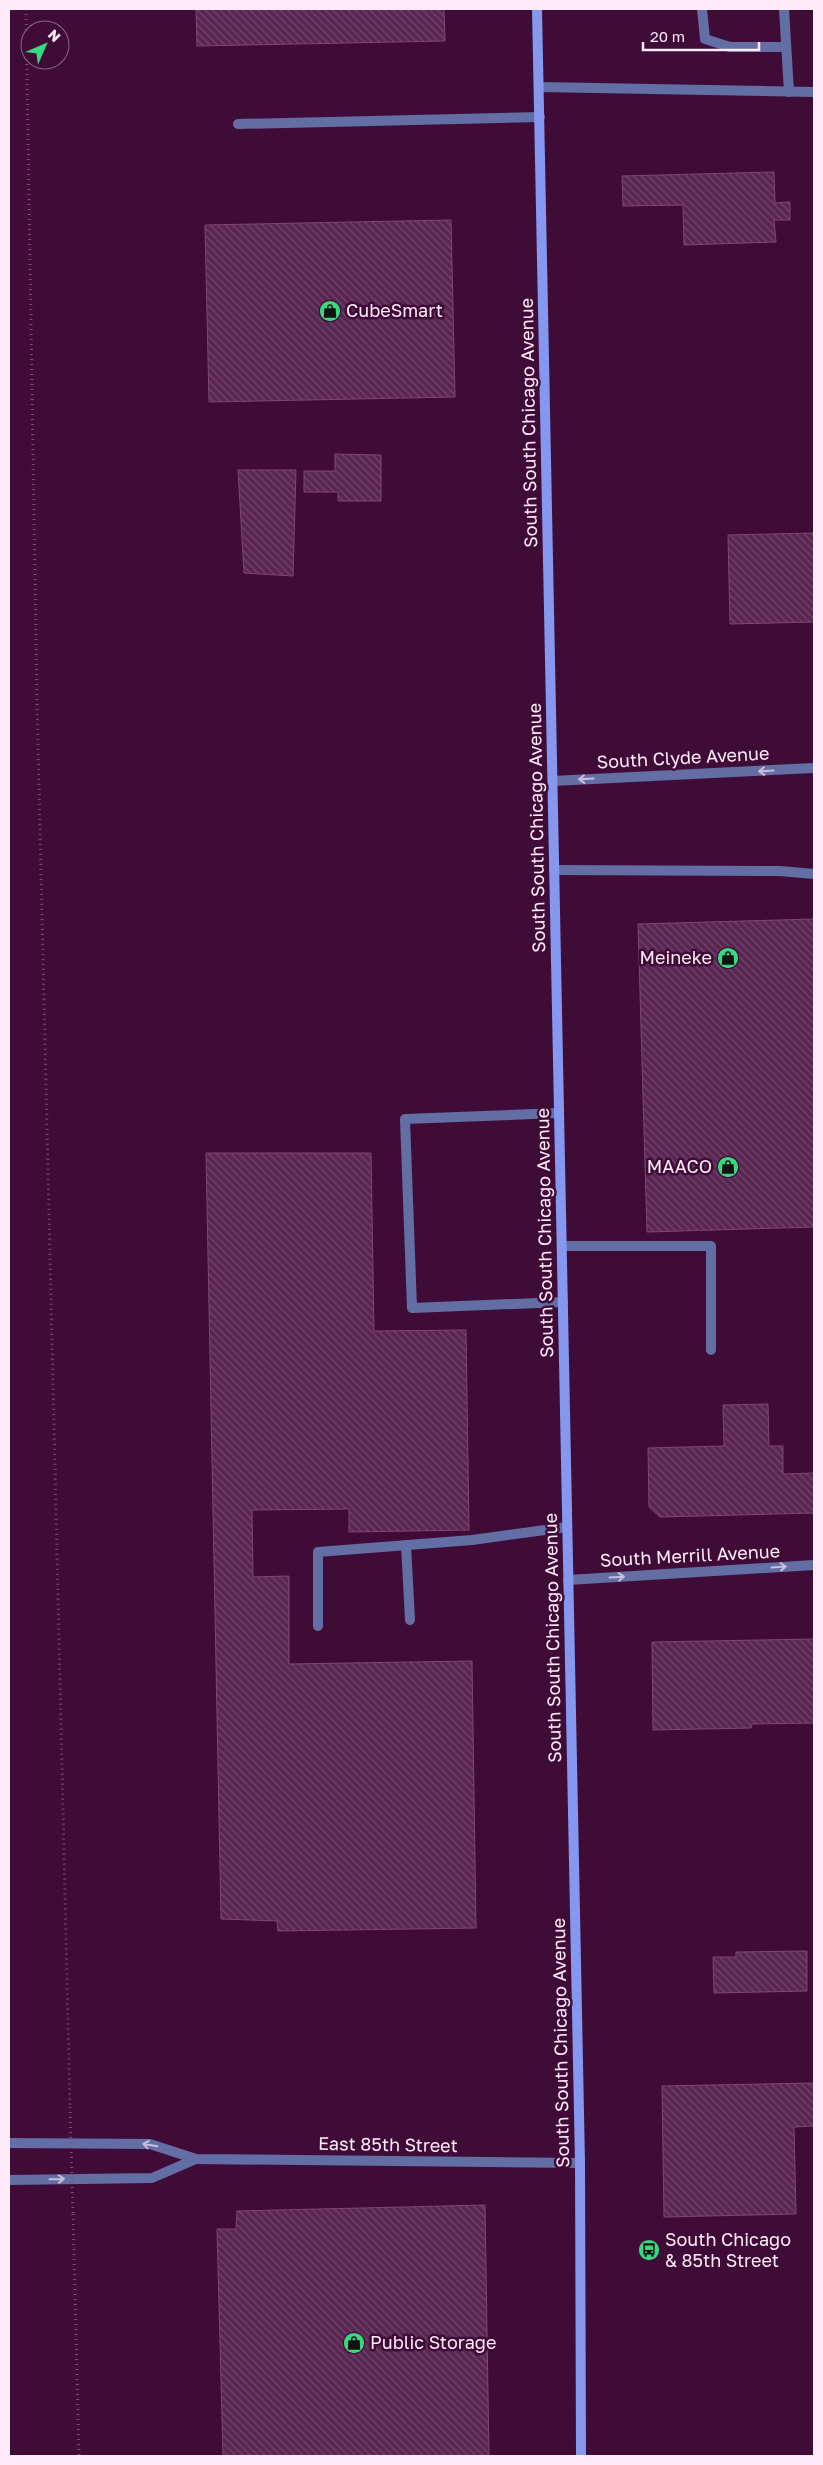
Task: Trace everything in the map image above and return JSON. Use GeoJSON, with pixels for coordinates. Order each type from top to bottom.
{"type":"FeatureCollection","features":[{"type":"Feature","properties":{"kind":"main road","name":"South South Chicago Avenue"},"geometry":{"type":"LineString","coordinates":[[538,9],[580,2163],[581,2456]]}},
{"type":"Feature","properties":{"kind":"street"},"geometry":{"type":"LineString","coordinates":[[702,9],[705,39],[730,47],[786,47]]}},
{"type":"Feature","properties":{"kind":"street"},"geometry":{"type":"LineString","coordinates":[[784,9],[789,92]]}},
{"type":"Feature","properties":{"kind":"street"},"geometry":{"type":"LineString","coordinates":[[539,87],[814,92]]}},
{"type":"Feature","properties":{"kind":"street"},"geometry":{"type":"LineString","coordinates":[[238,124],[540,117]]}},
{"type":"Feature","properties":{"kind":"street","name":"South Clyde Avenue"},"geometry":{"type":"LineString","coordinates":[[553,781],[814,768]]}},
{"type":"Feature","properties":{"kind":"street"},"geometry":{"type":"LineString","coordinates":[[554,870],[780,871],[814,874]]}},
{"type":"Feature","properties":{"kind":"street"},"geometry":{"type":"LineString","coordinates":[[559,1113],[405,1119],[412,1308],[563,1302]]}},
{"type":"Feature","properties":{"kind":"street"},"geometry":{"type":"LineString","coordinates":[[562,1246],[712,1246],[711,1350]]}},
{"type":"Feature","properties":{"kind":"street"},"geometry":{"type":"LineString","coordinates":[[318,1626],[318,1552],[472,1540],[567,1528]]}},
{"type":"Feature","properties":{"kind":"street"},"geometry":{"type":"LineString","coordinates":[[406,1545],[410,1620]]}},
{"type":"Feature","properties":{"kind":"street","name":"South Merrill Avenue"},"geometry":{"type":"LineString","coordinates":[[568,1580],[814,1565]]}},
{"type":"Feature","properties":{"kind":"street","name":"East 85th Street"},"geometry":{"type":"LineString","coordinates":[[9,2143],[150,2144],[196,2159],[580,2163]]}},
{"type":"Feature","properties":{"kind":"street","name":"East 85th Street"},"geometry":{"type":"LineString","coordinates":[[9,2180],[152,2178],[196,2159]]}},
{"type":"Feature","properties":{"kind":"path"},"geometry":{"type":"LineString","coordinates":[[26,9],[37,702],[80,2456]]}},
{"type":"Feature","properties":{"kind":"building"},"geometry":{"type":"Polygon","coordinates":[[[196,9],[444,9],[445,41],[197,46],[196,9]]]}},
{"type":"Feature","properties":{"kind":"building"},"geometry":{"type":"Polygon","coordinates":[[[774,172],[775,203],[790,202],[790,220],[774,220],[776,242],[684,245],[683,205],[623,206],[622,176],[774,172]]]}},
{"type":"Feature","properties":{"kind":"building","name":"CubeSmart"},"geometry":{"type":"Polygon","coordinates":[[[451,220],[455,397],[209,402],[205,225],[451,220]]]}},
{"type":"Feature","properties":{"kind":"building"},"geometry":{"type":"Polygon","coordinates":[[[335,454],[381,455],[381,501],[338,501],[338,492],[304,492],[304,471],[335,471],[335,454]]]}},
{"type":"Feature","properties":{"kind":"building"},"geometry":{"type":"Polygon","coordinates":[[[238,470],[296,470],[293,576],[244,573],[238,470]]]}},
{"type":"Feature","properties":{"kind":"building"},"geometry":{"type":"Polygon","coordinates":[[[814,533],[814,622],[730,624],[728,535],[814,533]]]}},
{"type":"Feature","properties":{"kind":"building"},"geometry":{"type":"Polygon","coordinates":[[[814,919],[814,1227],[647,1232],[638,924],[814,919]]]}},
{"type":"Feature","properties":{"kind":"building"},"geometry":{"type":"Polygon","coordinates":[[[206,1153],[371,1153],[374,1331],[466,1330],[469,1530],[349,1532],[349,1509],[252,1510],[253,1577],[289,1576],[289,1664],[472,1661],[476,1928],[278,1931],[277,1921],[221,1919],[206,1153]]]}},
{"type":"Feature","properties":{"kind":"building"},"geometry":{"type":"Polygon","coordinates":[[[768,1404],[769,1446],[783,1446],[783,1474],[814,1473],[814,1513],[660,1517],[649,1507],[648,1448],[724,1446],[723,1405],[768,1404]]]}},
{"type":"Feature","properties":{"kind":"building"},"geometry":{"type":"Polygon","coordinates":[[[814,1639],[814,1723],[752,1724],[751,1728],[653,1730],[652,1642],[814,1639]]]}},
{"type":"Feature","properties":{"kind":"building"},"geometry":{"type":"Polygon","coordinates":[[[807,1951],[807,1991],[714,1993],[713,1957],[736,1957],[736,1952],[807,1951]]]}},
{"type":"Feature","properties":{"kind":"building"},"geometry":{"type":"Polygon","coordinates":[[[814,2083],[814,2126],[794,2127],[796,2214],[664,2217],[662,2086],[814,2083]]]}},
{"type":"Feature","properties":{"kind":"building","name":"Public Storage"},"geometry":{"type":"Polygon","coordinates":[[[485,2205],[489,2456],[223,2456],[217,2229],[236,2229],[237,2211],[485,2205]]]}},
{"type":"Feature","properties":{"kind":"place","name":"CubeSmart"},"geometry":{"type":"Point","coordinates":[330,311]}},
{"type":"Feature","properties":{"kind":"place","name":"Meineke"},"geometry":{"type":"Point","coordinates":[728,958]}},
{"type":"Feature","properties":{"kind":"place","name":"MAACO"},"geometry":{"type":"Point","coordinates":[728,1167]}},
{"type":"Feature","properties":{"kind":"place","name":"South Chicago & 85th Street"},"geometry":{"type":"Point","coordinates":[649,2250]}},
{"type":"Feature","properties":{"kind":"place","name":"Public Storage"},"geometry":{"type":"Point","coordinates":[354,2343]}}]}
